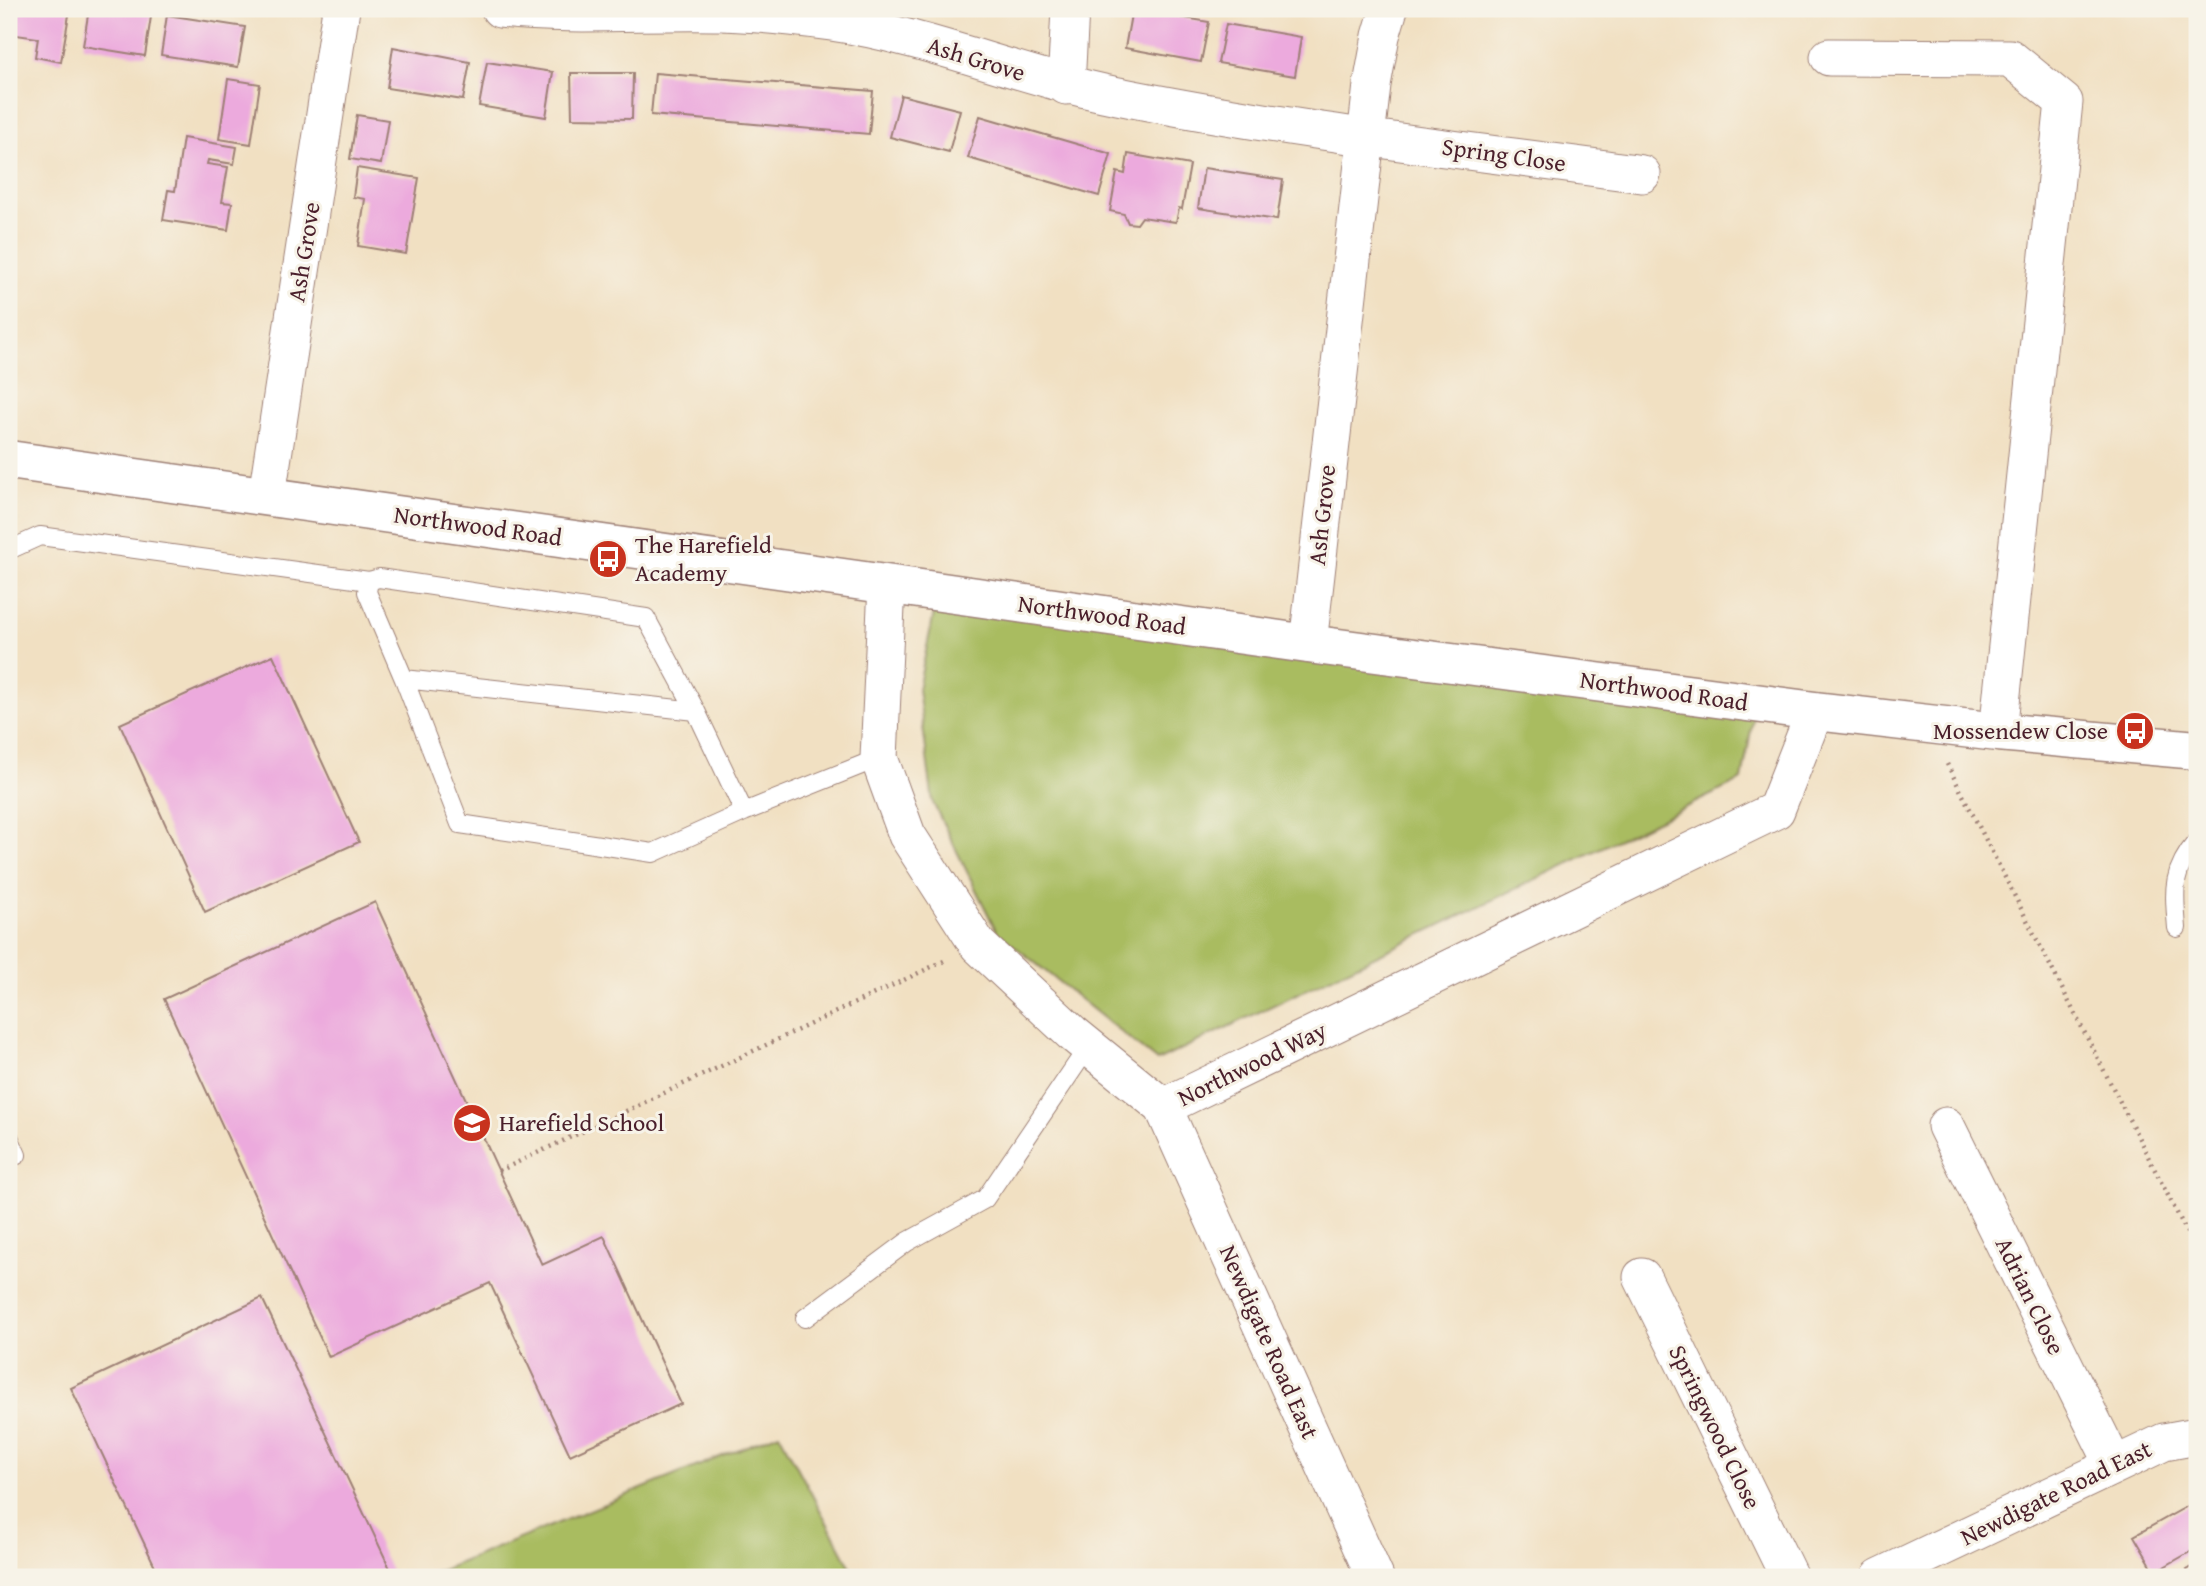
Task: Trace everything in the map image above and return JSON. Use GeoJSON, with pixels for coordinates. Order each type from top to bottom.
{"type":"FeatureCollection","features":[{"type":"Feature","properties":{"kind":"street","name":"Ash Grove"},"geometry":{"type":"LineString","coordinates":[[267,495],[341,9]]}},
{"type":"Feature","properties":{"kind":"street","name":"Ash Grove"},"geometry":{"type":"LineString","coordinates":[[500,9],[545,14],[719,12],[778,15],[834,22],[891,34],[1066,86],[1249,120],[1365,136]]}},
{"type":"Feature","properties":{"kind":"street"},"geometry":{"type":"LineString","coordinates":[[1066,86],[1070,9]]}},
{"type":"Feature","properties":{"kind":"street","name":"Ash Grove"},"geometry":{"type":"LineString","coordinates":[[1308,644],[1365,136],[1381,36],[1389,9]]}},
{"type":"Feature","properties":{"kind":"street"},"geometry":{"type":"LineString","coordinates":[[1829,57],[2010,58],[2064,102],[1998,732]]}},
{"type":"Feature","properties":{"kind":"street","name":"Spring Close"},"geometry":{"type":"LineString","coordinates":[[1365,136],[1642,174]]}},
{"type":"Feature","properties":{"kind":"street","name":"Northwood Road"},"geometry":{"type":"LineString","coordinates":[[9,460],[1308,644],[1815,711],[1998,732],[2197,750]]}},
{"type":"Feature","properties":{"kind":"street","name":"Northwood Way"},"geometry":{"type":"LineString","coordinates":[[887,585],[879,758],[907,835],[978,945],[1088,1046],[1163,1107],[1776,810],[1815,711]]}},
{"type":"Feature","properties":{"kind":"street","name":"Newdigate Road East"},"geometry":{"type":"LineString","coordinates":[[1163,1107],[1375,1577]]}},
{"type":"Feature","properties":{"kind":"street","name":"Adrian Close"},"geometry":{"type":"LineString","coordinates":[[1946,1126],[2114,1465]]}},
{"type":"Feature","properties":{"kind":"street","name":"Springwood Close"},"geometry":{"type":"LineString","coordinates":[[1642,1277],[1788,1577]]}},
{"type":"Feature","properties":{"kind":"street","name":"Newdigate Road East"},"geometry":{"type":"LineString","coordinates":[[1880,1577],[1935,1565],[2114,1465],[2164,1442],[2197,1436]]}},
{"type":"Feature","properties":{"kind":"lane"},"geometry":{"type":"LineString","coordinates":[[9,550],[40,536],[369,581],[379,578],[646,618],[696,711],[744,812]]}},
{"type":"Feature","properties":{"kind":"lane"},"geometry":{"type":"LineString","coordinates":[[369,581],[366,592],[404,679],[460,824],[653,853],[744,812],[879,758]]}},
{"type":"Feature","properties":{"kind":"lane"},"geometry":{"type":"LineString","coordinates":[[404,679],[696,711]]}},
{"type":"Feature","properties":{"kind":"lane"},"geometry":{"type":"LineString","coordinates":[[2177,928],[2174,883],[2183,861],[2197,841]]}},
{"type":"Feature","properties":{"kind":"lane"},"geometry":{"type":"LineString","coordinates":[[805,1318],[907,1241],[985,1199],[1088,1046]]}},
{"type":"Feature","properties":{"kind":"lane"},"geometry":{"type":"LineString","coordinates":[[9,1137],[17,1154]]}},
{"type":"Feature","properties":{"kind":"path"},"geometry":{"type":"LineString","coordinates":[[1926,724],[2197,1252]]}},
{"type":"Feature","properties":{"kind":"path"},"geometry":{"type":"LineString","coordinates":[[499,1171],[978,945]]}},
{"type":"Feature","properties":{"kind":"green space"},"geometry":{"type":"Polygon","coordinates":[[[937,599],[1754,713],[1742,780],[1157,1061],[997,932],[933,803],[918,689],[937,599]]]}},
{"type":"Feature","properties":{"kind":"green space"},"geometry":{"type":"Polygon","coordinates":[[[779,1433],[856,1577],[425,1577],[779,1433]]]}},
{"type":"Feature","properties":{"kind":"building"},"geometry":{"type":"Polygon","coordinates":[[[11,9],[70,9],[61,62],[35,57],[38,38],[9,34],[11,9]]]}},
{"type":"Feature","properties":{"kind":"building"},"geometry":{"type":"Polygon","coordinates":[[[89,9],[152,10],[145,56],[83,46],[89,9]]]}},
{"type":"Feature","properties":{"kind":"building"},"geometry":{"type":"Polygon","coordinates":[[[1132,9],[1209,22],[1201,62],[1125,48],[1132,9]]]}},
{"type":"Feature","properties":{"kind":"building"},"geometry":{"type":"Polygon","coordinates":[[[167,15],[245,27],[238,67],[161,55],[167,15]]]}},
{"type":"Feature","properties":{"kind":"building"},"geometry":{"type":"Polygon","coordinates":[[[1226,24],[1301,37],[1295,76],[1218,63],[1226,24]]]}},
{"type":"Feature","properties":{"kind":"building"},"geometry":{"type":"Polygon","coordinates":[[[393,47],[470,62],[463,100],[387,88],[393,47]]]}},
{"type":"Feature","properties":{"kind":"building"},"geometry":{"type":"Polygon","coordinates":[[[487,62],[553,72],[546,117],[479,106],[487,62]]]}},
{"type":"Feature","properties":{"kind":"building"},"geometry":{"type":"Polygon","coordinates":[[[571,73],[633,73],[632,119],[572,118],[571,73]]]}},
{"type":"Feature","properties":{"kind":"building"},"geometry":{"type":"Polygon","coordinates":[[[655,73],[873,91],[869,134],[651,115],[655,73]]]}},
{"type":"Feature","properties":{"kind":"building"},"geometry":{"type":"Polygon","coordinates":[[[228,79],[260,84],[251,144],[219,139],[228,79]]]}},
{"type":"Feature","properties":{"kind":"building"},"geometry":{"type":"Polygon","coordinates":[[[901,95],[960,110],[949,152],[890,137],[901,95]]]}},
{"type":"Feature","properties":{"kind":"building"},"geometry":{"type":"Polygon","coordinates":[[[357,115],[388,120],[381,164],[350,159],[357,115]]]}},
{"type":"Feature","properties":{"kind":"building"},"geometry":{"type":"Polygon","coordinates":[[[980,116],[1111,154],[1099,196],[968,158],[980,116]]]}},
{"type":"Feature","properties":{"kind":"building"},"geometry":{"type":"Polygon","coordinates":[[[183,138],[237,147],[234,164],[208,160],[207,164],[228,167],[222,202],[232,203],[228,230],[163,220],[168,190],[175,191],[183,138]]]}},
{"type":"Feature","properties":{"kind":"building"},"geometry":{"type":"Polygon","coordinates":[[[1128,154],[1190,165],[1182,209],[1179,208],[1176,222],[1142,217],[1137,224],[1128,223],[1124,214],[1110,211],[1117,172],[1125,174],[1128,154]]]}},
{"type":"Feature","properties":{"kind":"building"},"geometry":{"type":"Polygon","coordinates":[[[357,168],[419,178],[406,254],[358,246],[365,199],[353,197],[357,168]]]}},
{"type":"Feature","properties":{"kind":"building"},"geometry":{"type":"Polygon","coordinates":[[[1204,168],[1283,180],[1277,220],[1198,208],[1204,168]]]}},
{"type":"Feature","properties":{"kind":"building"},"geometry":{"type":"Polygon","coordinates":[[[273,655],[359,842],[205,912],[120,724],[273,655]]]}},
{"type":"Feature","properties":{"kind":"building"},"geometry":{"type":"Polygon","coordinates":[[[375,902],[542,1265],[604,1236],[681,1404],[570,1455],[490,1283],[329,1357],[164,999],[375,902]]]}},
{"type":"Feature","properties":{"kind":"building"},"geometry":{"type":"Polygon","coordinates":[[[262,1298],[394,1577],[160,1577],[71,1388],[262,1298]]]}},
{"type":"Feature","properties":{"kind":"building"},"geometry":{"type":"Polygon","coordinates":[[[2193,1503],[2197,1510],[2197,1548],[2155,1572],[2134,1536],[2193,1503]]]}},
{"type":"Feature","properties":{"kind":"building"},"geometry":{"type":"Polygon","coordinates":[[[2197,1564],[2197,1577],[2191,1577],[2187,1570],[2197,1564]]]}},
{"type":"Feature","properties":{"kind":"place","name":"The Harefield Academy"},"geometry":{"type":"Point","coordinates":[608,559]}},
{"type":"Feature","properties":{"kind":"place","name":"Mossendew Close"},"geometry":{"type":"Point","coordinates":[2135,731]}},
{"type":"Feature","properties":{"kind":"place","name":"Harefield School"},"geometry":{"type":"Point","coordinates":[472,1123]}}]}
